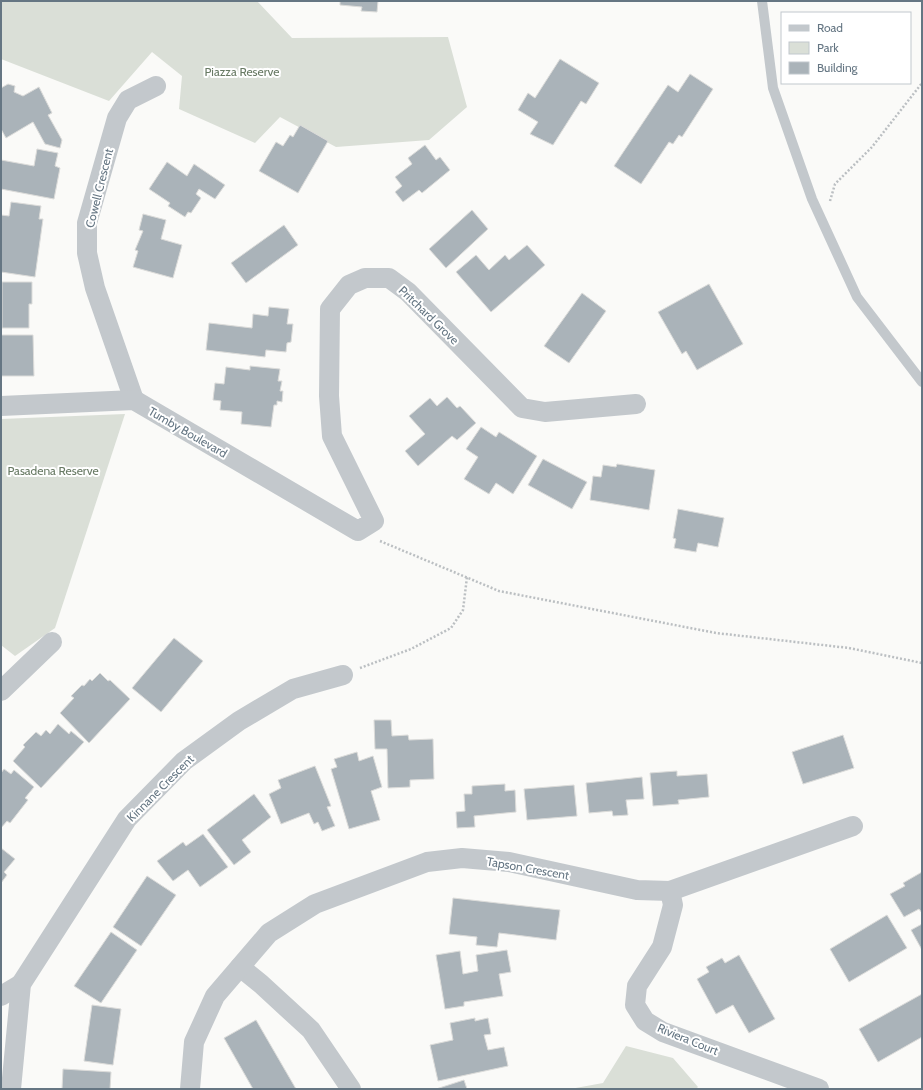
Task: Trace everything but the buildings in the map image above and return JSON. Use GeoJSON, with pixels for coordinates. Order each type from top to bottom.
{"type":"FeatureCollection","features":[{"type":"Feature","properties":{"kind":"street","name":"Cowell Crescent"},"geometry":{"type":"LineString","coordinates":[[134,400],[95,288],[87,253],[87,223],[117,118],[128,100],[156,86]]}},
{"type":"Feature","properties":{"kind":"street","name":"Pritchard Grove"},"geometry":{"type":"LineString","coordinates":[[358,531],[374,521],[332,436],[329,396],[330,308],[349,285],[365,278],[389,278],[408,292],[522,408],[545,412],[636,404]]}},
{"type":"Feature","properties":{"kind":"street"},"geometry":{"type":"LineString","coordinates":[[1,406],[134,400]]}},
{"type":"Feature","properties":{"kind":"street","name":"Tumby Boulevard"},"geometry":{"type":"LineString","coordinates":[[134,400],[358,531]]}},
{"type":"Feature","properties":{"kind":"street"},"geometry":{"type":"LineString","coordinates":[[1,691],[52,642]]}},
{"type":"Feature","properties":{"kind":"street","name":"Kinnane Crescent"},"geometry":{"type":"LineString","coordinates":[[1,996],[21,984],[127,819],[184,761],[239,721],[293,689],[343,675]]}},
{"type":"Feature","properties":{"kind":"street","name":"Tapson Crescent"},"geometry":{"type":"LineString","coordinates":[[190,1089],[194,1042],[215,996],[269,932],[315,904],[427,862],[462,858],[509,862],[637,890],[670,891],[853,826]]}},
{"type":"Feature","properties":{"kind":"street","name":"Riviera Court"},"geometry":{"type":"LineString","coordinates":[[670,891],[673,905],[662,947],[637,986],[635,1005],[645,1021],[663,1032],[819,1089]]}},
{"type":"Feature","properties":{"kind":"street"},"geometry":{"type":"LineString","coordinates":[[240,967],[261,984],[311,1030],[351,1089]]}},
{"type":"Feature","properties":{"kind":"street","name":"Kinnane Crescent"},"geometry":{"type":"LineString","coordinates":[[11,1089],[21,984]]}},
{"type":"Feature","properties":{"kind":"lane"},"geometry":{"type":"LineString","coordinates":[[762,1],[773,88],[812,199],[857,296],[922,382]]}},
{"type":"Feature","properties":{"kind":"path"},"geometry":{"type":"LineString","coordinates":[[824,224],[835,184],[872,147],[922,83]]}},
{"type":"Feature","properties":{"kind":"path"},"geometry":{"type":"LineString","coordinates":[[358,531],[499,591],[716,633],[849,648],[922,663]]}},
{"type":"Feature","properties":{"kind":"path"},"geometry":{"type":"LineString","coordinates":[[343,675],[411,649],[451,628],[463,610],[467,577]]}},
{"type":"Feature","properties":{"kind":"green space","name":"Piazza Reserve"},"geometry":{"type":"Polygon","coordinates":[[[1,1],[257,1],[292,38],[448,37],[467,107],[429,140],[336,147],[280,117],[255,143],[179,109],[182,76],[152,52],[109,101],[1,59],[1,1]]]}},
{"type":"Feature","properties":{"kind":"green space","name":"Pasadena Reserve"},"geometry":{"type":"Polygon","coordinates":[[[125,414],[55,628],[15,656],[1,645],[1,419],[125,414]]]}},
{"type":"Feature","properties":{"kind":"green space"},"geometry":{"type":"Polygon","coordinates":[[[626,1046],[673,1058],[698,1087],[696,1089],[570,1089],[603,1083],[626,1046]]]}}]}
